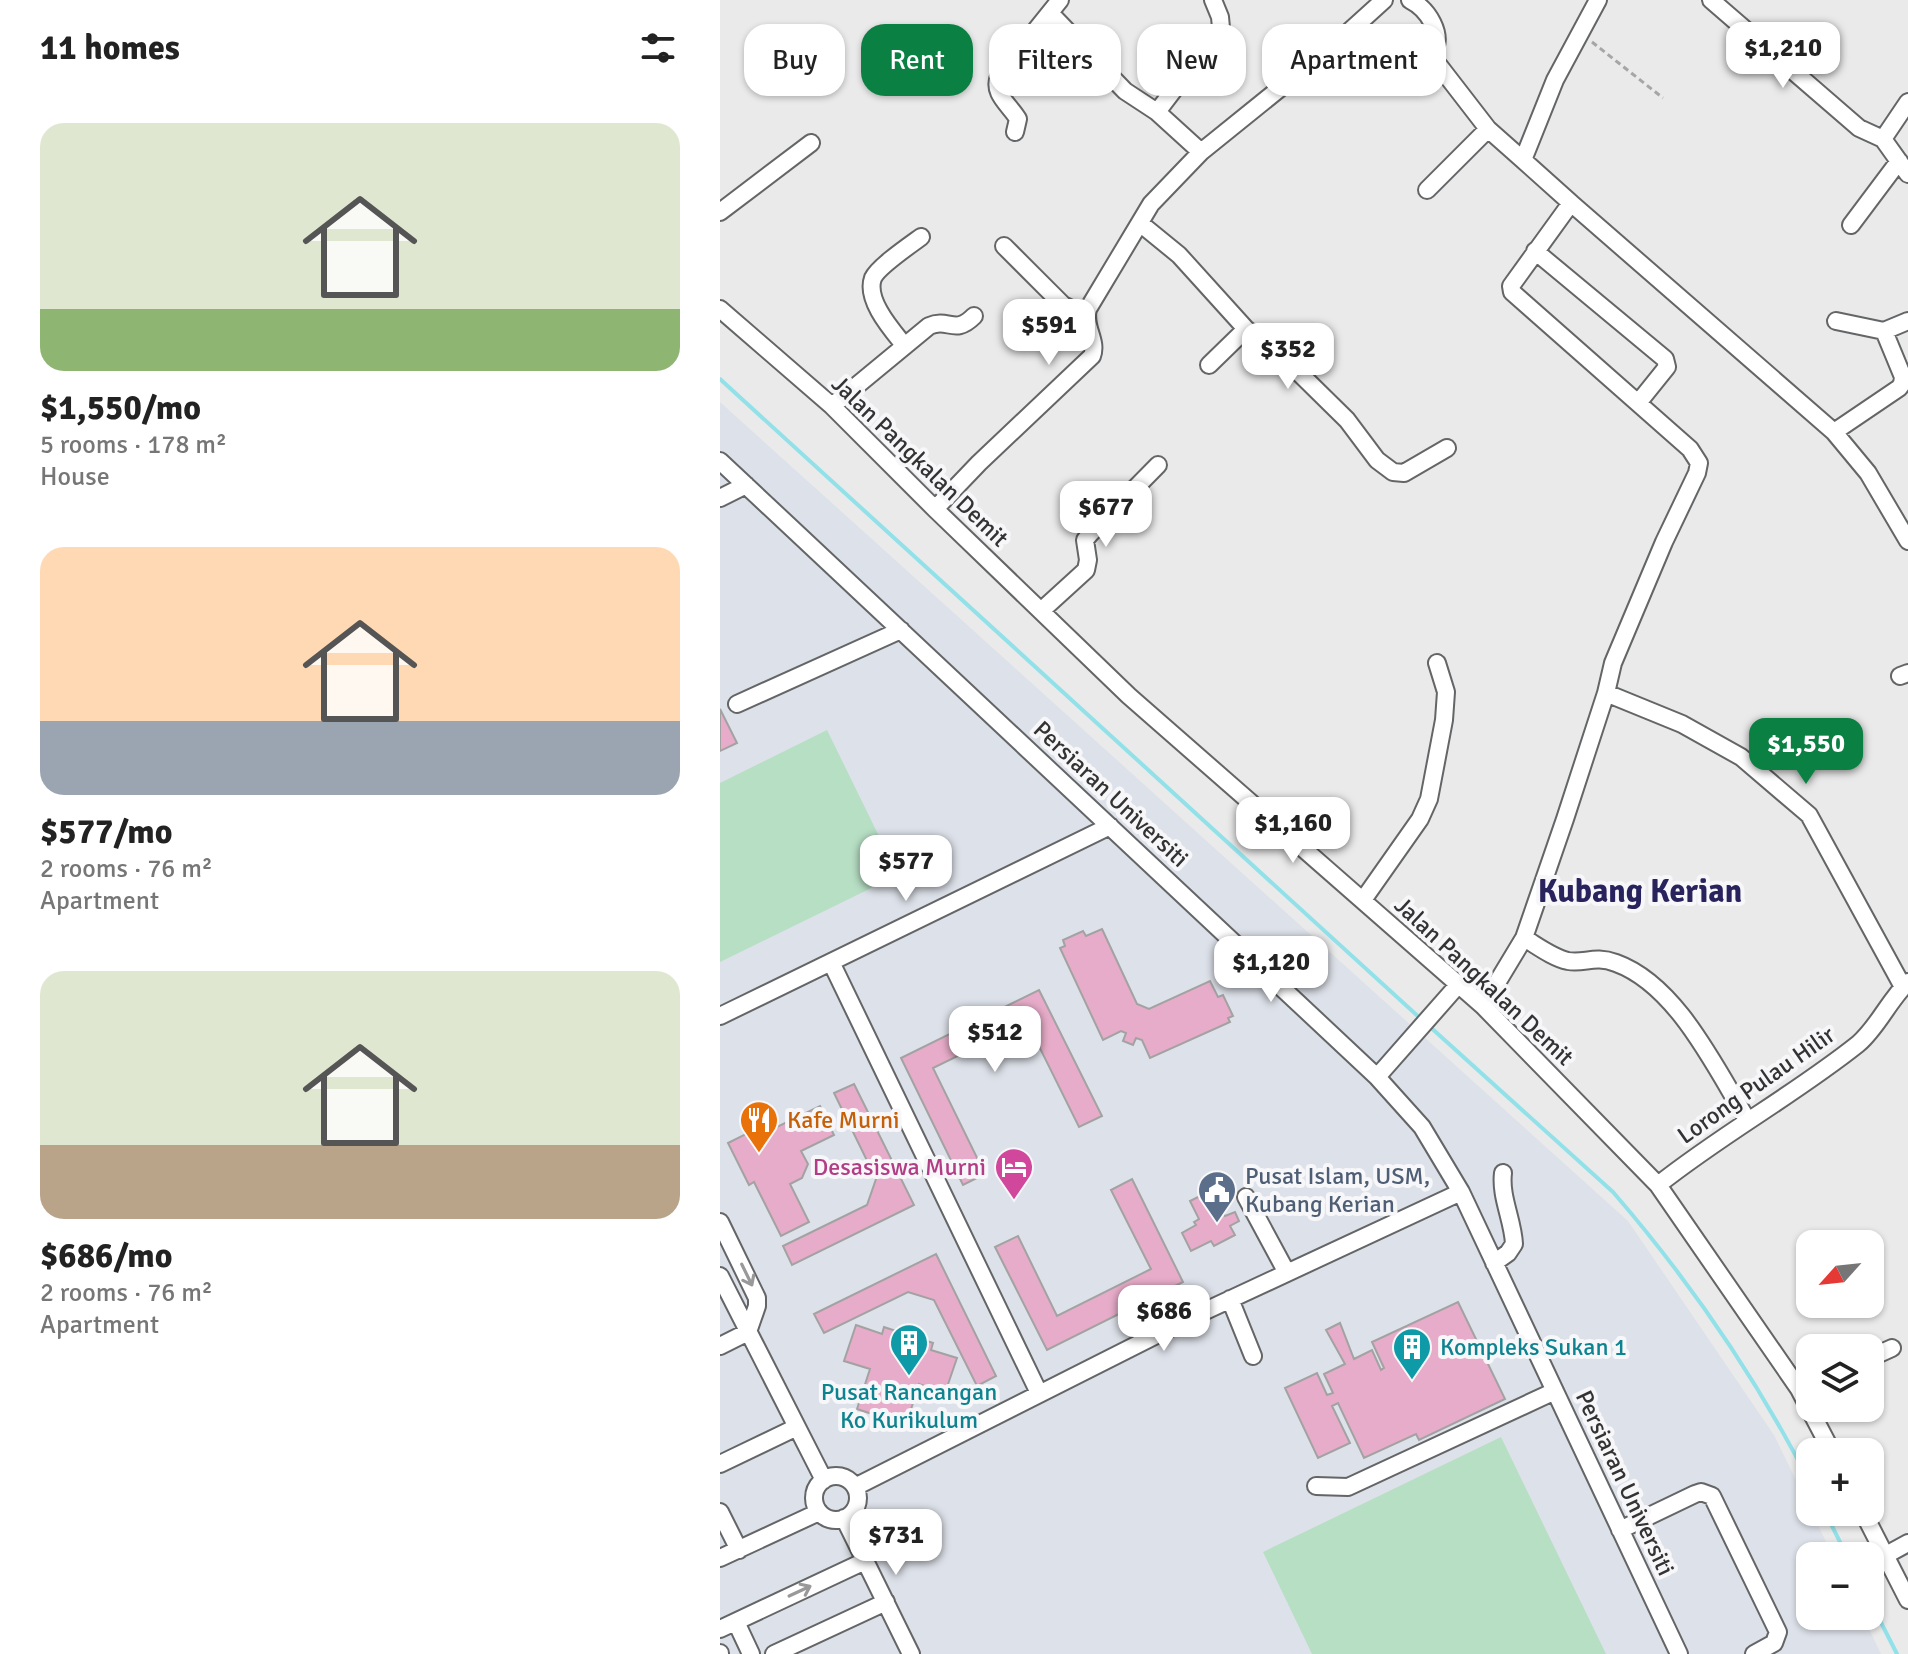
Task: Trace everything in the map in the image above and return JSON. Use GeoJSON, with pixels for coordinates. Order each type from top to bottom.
{"type":"FeatureCollection","features":[{"type":"Feature","properties":{"kind":"street"},"geometry":{"type":"LineString","coordinates":[[1157,112],[1221,28],[1213,0]]}},
{"type":"Feature","properties":{"kind":"street"},"geometry":{"type":"LineString","coordinates":[[935,509],[1092,356],[1095,345],[1087,326],[1088,309],[1151,204],[1201,152],[1384,0]]}},
{"type":"Feature","properties":{"kind":"street"},"geometry":{"type":"LineString","coordinates":[[1410,0],[1430,19],[1438,35],[1439,43],[1433,53],[1437,63],[1488,129],[1834,432],[1868,473],[1908,541]]}},
{"type":"Feature","properties":{"kind":"street"},"geometry":{"type":"LineString","coordinates":[[1523,160],[1555,80],[1598,0]]}},
{"type":"Feature","properties":{"kind":"street"},"geometry":{"type":"LineString","coordinates":[[1711,0],[1859,128],[1883,139],[1904,168],[1851,225]]}},
{"type":"Feature","properties":{"kind":"street"},"geometry":{"type":"LineString","coordinates":[[1015,132],[1018,119],[995,85],[1055,6],[1125,91],[1157,112],[1201,152]]}},
{"type":"Feature","properties":{"kind":"street"},"geometry":{"type":"LineString","coordinates":[[1883,139],[1908,102]]}},
{"type":"Feature","properties":{"kind":"street"},"geometry":{"type":"LineString","coordinates":[[1427,190],[1488,129]]}},
{"type":"Feature","properties":{"kind":"street"},"geometry":{"type":"LineString","coordinates":[[720,212],[811,143]]}},
{"type":"Feature","properties":{"kind":"street"},"geometry":{"type":"LineString","coordinates":[[1483,1006],[1524,938],[1606,693],[1613,663],[1699,463],[1690,449],[1512,292],[1511,286],[1571,203]]}},
{"type":"Feature","properties":{"kind":"street"},"geometry":{"type":"LineString","coordinates":[[1141,224],[1179,255],[1246,329],[1286,360],[1347,420],[1377,460],[1393,472],[1413,470],[1447,448]]}},
{"type":"Feature","properties":{"kind":"street"},"geometry":{"type":"LineString","coordinates":[[904,345],[887,324],[874,299],[872,281],[877,273],[921,237]]}},
{"type":"Feature","properties":{"kind":"street"},"geometry":{"type":"LineString","coordinates":[[1004,246],[1063,305],[1071,309],[1088,309]]}},
{"type":"Feature","properties":{"kind":"street"},"geometry":{"type":"LineString","coordinates":[[1535,251],[1665,359],[1667,367],[1638,403]]}},
{"type":"Feature","properties":{"kind":"street","name":"Jalan Pangkalan Demit"},"geometry":{"type":"LineString","coordinates":[[720,309],[832,406],[1129,696],[1483,1006],[1658,1185],[1796,1375]]}},
{"type":"Feature","properties":{"kind":"street"},"geometry":{"type":"LineString","coordinates":[[832,406],[904,345],[934,324],[963,326],[974,316]]}},
{"type":"Feature","properties":{"kind":"street"},"geometry":{"type":"LineString","coordinates":[[1836,321],[1884,331],[1908,321]]}},
{"type":"Feature","properties":{"kind":"street"},"geometry":{"type":"LineString","coordinates":[[1209,365],[1246,329]]}},
{"type":"Feature","properties":{"kind":"street"},"geometry":{"type":"LineString","coordinates":[[1834,432],[1902,384],[1903,377],[1884,331]]}},
{"type":"Feature","properties":{"kind":"street","name":"Persiaran Universiti"},"geometry":{"type":"LineString","coordinates":[[720,461],[1377,1077],[1422,1127],[1461,1192],[1679,1654]]}},
{"type":"Feature","properties":{"kind":"street"},"geometry":{"type":"LineString","coordinates":[[1041,611],[1086,570],[1085,540],[1158,465]]}},
{"type":"Feature","properties":{"kind":"street"},"geometry":{"type":"LineString","coordinates":[[720,498],[746,485]]}},
{"type":"Feature","properties":{"kind":"street"},"geometry":{"type":"LineString","coordinates":[[737,704],[901,630]]}},
{"type":"Feature","properties":{"kind":"street"},"geometry":{"type":"LineString","coordinates":[[1363,900],[1420,819],[1429,799],[1446,692],[1437,663]]}},
{"type":"Feature","properties":{"kind":"street"},"geometry":{"type":"LineString","coordinates":[[1606,693],[1682,724],[1741,757],[1809,815],[1906,985]]}},
{"type":"Feature","properties":{"kind":"street"},"geometry":{"type":"LineString","coordinates":[[720,1016],[1110,826]]}},
{"type":"Feature","properties":{"kind":"street"},"geometry":{"type":"LineString","coordinates":[[1524,938],[1568,961],[1598,958],[1619,964],[1643,977],[1677,1010],[1748,1121]]}},
{"type":"Feature","properties":{"kind":"street"},"geometry":{"type":"LineString","coordinates":[[831,962],[1039,1393]]}},
{"type":"Feature","properties":{"kind":"street"},"geometry":{"type":"LineString","coordinates":[[1377,1077],[1458,985]]}},
{"type":"Feature","properties":{"kind":"street","name":"Lorong Pulau Hilir"},"geometry":{"type":"LineString","coordinates":[[1658,1185],[1695,1156],[1790,1095],[1861,1041],[1906,985]]}},
{"type":"Feature","properties":{"kind":"street"},"geometry":{"type":"LineString","coordinates":[[1494,1263],[1513,1249],[1514,1244],[1512,1219],[1501,1185],[1503,1173]]}},
{"type":"Feature","properties":{"kind":"street"},"geometry":{"type":"LineString","coordinates":[[855,1487],[1230,1299],[1461,1192]]}},
{"type":"Feature","properties":{"kind":"street"},"geometry":{"type":"LineString","coordinates":[[1246,1197],[1287,1273]]}},
{"type":"Feature","properties":{"kind":"street"},"geometry":{"type":"LineString","coordinates":[[720,1222],[757,1298],[748,1332],[720,1346]]}},
{"type":"Feature","properties":{"kind":"street"},"geometry":{"type":"LineString","coordinates":[[720,1276],[724,1294],[748,1332],[824,1480]]}},
{"type":"Feature","properties":{"kind":"street"},"geometry":{"type":"LineString","coordinates":[[1230,1299],[1253,1356]]}},
{"type":"Feature","properties":{"kind":"street"},"geometry":{"type":"LineString","coordinates":[[1884,1352],[1892,1348]]}},
{"type":"Feature","properties":{"kind":"street"},"geometry":{"type":"LineString","coordinates":[[1316,1486],[1348,1487],[1555,1391]]}},
{"type":"Feature","properties":{"kind":"street"},"geometry":{"type":"LineString","coordinates":[[720,1464],[797,1427]]}},
{"type":"Feature","properties":{"kind":"street"},"geometry":{"type":"LineString","coordinates":[[844,1477],[855,1487],[858,1501],[851,1514],[830,1519],[819,1512],[814,1498],[818,1485],[824,1480],[844,1477]]}},
{"type":"Feature","properties":{"kind":"street"},"geometry":{"type":"LineString","coordinates":[[1620,1530],[1695,1494],[1701,1492],[1712,1496],[1778,1632],[1774,1643],[1754,1654]]}},
{"type":"Feature","properties":{"kind":"street"},"geometry":{"type":"LineString","coordinates":[[720,1512],[739,1550]]}},
{"type":"Feature","properties":{"kind":"street"},"geometry":{"type":"LineString","coordinates":[[720,1558],[819,1512]]}},
{"type":"Feature","properties":{"kind":"street"},"geometry":{"type":"LineString","coordinates":[[844,1518],[911,1654]]}},
{"type":"Feature","properties":{"kind":"street"},"geometry":{"type":"LineString","coordinates":[[1870,1526],[1908,1600]]}},
{"type":"Feature","properties":{"kind":"street"},"geometry":{"type":"LineString","coordinates":[[1886,1555],[1908,1543]]}},
{"type":"Feature","properties":{"kind":"street"},"geometry":{"type":"LineString","coordinates":[[751,1654],[728,1626],[865,1561]]}},
{"type":"Feature","properties":{"kind":"street"},"geometry":{"type":"LineString","coordinates":[[774,1654],[886,1602]]}},
{"type":"Feature","properties":{"kind":"path"},"geometry":{"type":"LineString","coordinates":[[1578,34],[1602,47],[1663,98]]}},
{"type":"Feature","properties":{"kind":"shaded area"},"geometry":{"type":"Polygon","coordinates":[[[720,402],[1628,1221],[1774,1435],[1796,1480],[1796,1526],[1818,1526],[1826,1542],[1796,1542],[1796,1630],[1870,1630],[1881,1654],[720,1654],[720,402]]]}},
{"type":"Feature","properties":{"kind":"green space"},"geometry":{"type":"Polygon","coordinates":[[[827,730],[898,875],[720,962],[720,783],[827,730]]]}},
{"type":"Feature","properties":{"kind":"green space"},"geometry":{"type":"Polygon","coordinates":[[[1501,1437],[1606,1654],[1312,1654],[1263,1552],[1501,1437]]]}},
{"type":"Feature","properties":{"kind":"building"},"geometry":{"type":"Polygon","coordinates":[[[720,709],[737,743],[720,751],[720,709]]]}},
{"type":"Feature","properties":{"kind":"building"},"geometry":{"type":"Polygon","coordinates":[[[1102,929],[1137,1004],[1149,1009],[1210,981],[1218,997],[1223,995],[1233,1016],[1228,1018],[1230,1022],[1150,1058],[1142,1040],[1136,1038],[1133,1045],[1123,1041],[1126,1033],[1121,1031],[1103,1040],[1060,948],[1065,946],[1063,940],[1083,931],[1086,936],[1102,929]]]}},
{"type":"Feature","properties":{"kind":"building"},"geometry":{"type":"Polygon","coordinates":[[[1039,990],[1102,1116],[1079,1127],[1027,1022],[933,1068],[985,1174],[963,1185],[901,1058],[1039,990]]]}},
{"type":"Feature","properties":{"kind":"building"},"geometry":{"type":"Polygon","coordinates":[[[854,1084],[914,1205],[792,1265],[783,1246],[867,1205],[876,1179],[834,1093],[854,1084]]]}},
{"type":"Feature","properties":{"kind":"building"},"geometry":{"type":"Polygon","coordinates":[[[820,1106],[834,1135],[801,1151],[808,1164],[802,1178],[790,1184],[809,1222],[781,1236],[754,1182],[749,1185],[728,1143],[770,1122],[773,1129],[820,1106]]]}},
{"type":"Feature","properties":{"kind":"building"},"geometry":{"type":"Polygon","coordinates":[[[1132,1179],[1183,1282],[1047,1350],[995,1247],[1018,1236],[1057,1316],[1151,1269],[1111,1190],[1132,1179]]]}},
{"type":"Feature","properties":{"kind":"building"},"geometry":{"type":"Polygon","coordinates":[[[1208,1192],[1220,1215],[1235,1212],[1239,1221],[1230,1226],[1235,1235],[1214,1246],[1211,1241],[1191,1251],[1182,1233],[1196,1225],[1194,1222],[1199,1219],[1190,1201],[1208,1192]]]}},
{"type":"Feature","properties":{"kind":"building"},"geometry":{"type":"Polygon","coordinates":[[[936,1254],[996,1376],[977,1386],[934,1300],[908,1292],[824,1333],[814,1314],[936,1254]]]}},
{"type":"Feature","properties":{"kind":"building","name":"Kompleks Sukan 1"},"geometry":{"type":"Polygon","coordinates":[[[1458,1302],[1505,1399],[1419,1440],[1416,1434],[1364,1458],[1338,1403],[1332,1406],[1350,1443],[1318,1458],[1285,1388],[1317,1373],[1327,1395],[1333,1393],[1324,1374],[1345,1364],[1326,1330],[1340,1323],[1354,1359],[1372,1350],[1381,1370],[1384,1368],[1372,1342],[1458,1302]]]}},
{"type":"Feature","properties":{"kind":"building","name":"Pusat Rancangan Ko Kurikulum"},"geometry":{"type":"Polygon","coordinates":[[[856,1325],[882,1334],[884,1327],[933,1343],[931,1350],[957,1358],[945,1393],[919,1384],[906,1425],[857,1409],[870,1369],[844,1361],[856,1325]]]}},
{"type":"Feature","properties":{"kind":"waterway"},"geometry":{"type":"LineString","coordinates":[[720,379],[1421,1019]]}},
{"type":"Feature","properties":{"kind":"waterway"},"geometry":{"type":"LineString","coordinates":[[1428,1025],[1613,1192],[1695,1295],[1768,1406],[1796,1457]]}},
{"type":"Feature","properties":{"kind":"waterway"},"geometry":{"type":"LineString","coordinates":[[1832,1526],[1840,1542]]}},
{"type":"Feature","properties":{"kind":"waterway"},"geometry":{"type":"LineString","coordinates":[[1884,1628],[1897,1654]]}},
{"type":"Feature","properties":{"kind":"place","name":"Kafe Murni"},"geometry":{"type":"Point","coordinates":[759,1154]}},
{"type":"Feature","properties":{"kind":"place","name":"Desasiswa Murni"},"geometry":{"type":"Point","coordinates":[1014,1201]}},
{"type":"Feature","properties":{"kind":"place","name":"Pusat Islam, USM, Kubang Kerian"},"geometry":{"type":"Point","coordinates":[1217,1224]}},
{"type":"Feature","properties":{"kind":"place","name":"Pusat Rancangan Ko Kurikulum"},"geometry":{"type":"Point","coordinates":[909,1377]}},
{"type":"Feature","properties":{"kind":"place","name":"Kompleks Sukan 1"},"geometry":{"type":"Point","coordinates":[1412,1381]}},
{"type":"Feature","properties":{"kind":"district","name":"Kubang Kerian"},"geometry":{"type":"Point","coordinates":[1640,891]}}]}
